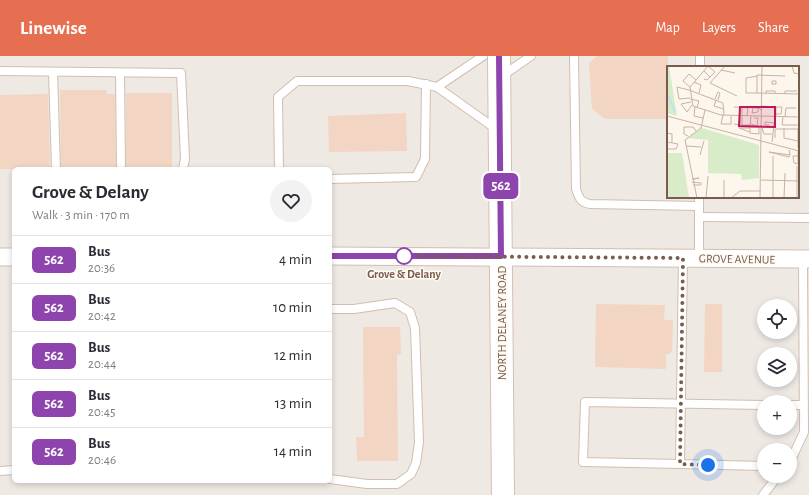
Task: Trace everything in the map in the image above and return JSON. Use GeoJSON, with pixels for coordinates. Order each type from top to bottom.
{"type":"FeatureCollection","features":[{"type":"Feature","properties":{"kind":"street","name":"NORTH DELANEY ROAD"},"geometry":{"type":"LineString","coordinates":[[499,56],[503,495]]}},
{"type":"Feature","properties":{"kind":"street","name":"GROVE AVENUE"},"geometry":{"type":"LineString","coordinates":[[332,256],[806,259]]}},
{"type":"Feature","properties":{"kind":"street"},"geometry":{"type":"LineString","coordinates":[[0,257],[12,257]]}},
{"type":"Feature","properties":{"kind":"lane"},"geometry":{"type":"LineString","coordinates":[[437,87],[483,56]]}},
{"type":"Feature","properties":{"kind":"lane"},"geometry":{"type":"LineString","coordinates":[[499,78],[531,56]]}},
{"type":"Feature","properties":{"kind":"lane"},"geometry":{"type":"LineString","coordinates":[[574,56],[576,190],[579,198],[584,203],[590,204],[699,206]]}},
{"type":"Feature","properties":{"kind":"lane"},"geometry":{"type":"LineString","coordinates":[[0,71],[120,74],[181,73],[185,159],[183,167]]}},
{"type":"Feature","properties":{"kind":"lane"},"geometry":{"type":"LineString","coordinates":[[54,72],[56,167]]}},
{"type":"Feature","properties":{"kind":"lane"},"geometry":{"type":"LineString","coordinates":[[120,74],[121,167]]}},
{"type":"Feature","properties":{"kind":"lane"},"geometry":{"type":"LineString","coordinates":[[279,167],[278,97],[297,81],[408,81],[426,84],[437,87],[500,132]]}},
{"type":"Feature","properties":{"kind":"lane"},"geometry":{"type":"LineString","coordinates":[[332,179],[416,177],[425,160],[426,84]]}},
{"type":"Feature","properties":{"kind":"lane"},"geometry":{"type":"LineString","coordinates":[[680,464],[681,404],[691,258],[699,217],[699,198]]}},
{"type":"Feature","properties":{"kind":"lane"},"geometry":{"type":"LineString","coordinates":[[699,217],[809,218]]}},
{"type":"Feature","properties":{"kind":"lane"},"geometry":{"type":"LineString","coordinates":[[797,447],[804,432],[803,405],[806,259]]}},
{"type":"Feature","properties":{"kind":"lane"},"geometry":{"type":"LineString","coordinates":[[332,309],[354,309],[395,303],[410,312],[415,328],[418,442],[416,463],[411,474],[397,484],[367,484],[332,480]]}},
{"type":"Feature","properties":{"kind":"lane"},"geometry":{"type":"LineString","coordinates":[[757,405],[585,402],[583,462],[757,466]]}},
{"type":"Feature","properties":{"kind":"lane"},"geometry":{"type":"LineString","coordinates":[[797,405],[803,405]]}},
{"type":"Feature","properties":{"kind":"lane"},"geometry":{"type":"LineString","coordinates":[[0,471],[12,470]]}},
{"type":"Feature","properties":{"kind":"lane"},"geometry":{"type":"LineString","coordinates":[[763,495],[772,483]]}},
{"type":"Feature","properties":{"kind":"shaded area"},"geometry":{"type":"Polygon","coordinates":[[[0,56],[809,56],[809,495],[0,495],[0,56]]]}},
{"type":"Feature","properties":{"kind":"building"},"geometry":{"type":"Polygon","coordinates":[[[597,56],[668,56],[667,119],[605,119],[592,109],[589,63],[597,56]]]}},
{"type":"Feature","properties":{"kind":"building"},"geometry":{"type":"Polygon","coordinates":[[[60,90],[107,90],[107,94],[115,94],[116,167],[61,167],[60,90]]]}},
{"type":"Feature","properties":{"kind":"building"},"geometry":{"type":"Polygon","coordinates":[[[126,93],[172,93],[172,167],[126,167],[126,93]]]}},
{"type":"Feature","properties":{"kind":"building"},"geometry":{"type":"Polygon","coordinates":[[[48,94],[50,167],[12,167],[12,169],[0,169],[0,95],[48,94]]]}},
{"type":"Feature","properties":{"kind":"building"},"geometry":{"type":"Polygon","coordinates":[[[406,113],[407,151],[329,152],[328,116],[406,113]]]}},
{"type":"Feature","properties":{"kind":"building"},"geometry":{"type":"Polygon","coordinates":[[[596,304],[665,305],[664,320],[673,320],[672,352],[666,355],[666,369],[595,367],[596,304]]]}},
{"type":"Feature","properties":{"kind":"building"},"geometry":{"type":"Polygon","coordinates":[[[705,304],[722,304],[722,372],[704,372],[705,304]]]}},
{"type":"Feature","properties":{"kind":"building"},"geometry":{"type":"Polygon","coordinates":[[[363,327],[400,327],[401,354],[397,355],[398,461],[357,461],[356,437],[364,437],[363,327]]]}},
{"type":"Feature","properties":{"kind":"bus line","name":"562"},"geometry":{"type":"LineString","coordinates":[[332,256],[501,256],[499,56]]}},
{"type":"Feature","properties":{"kind":"place","name":"Grove & Delany"},"geometry":{"type":"Point","coordinates":[404,256]}},
{"type":"Feature","properties":{"kind":"route"},"geometry":{"type":"LineString","coordinates":[[404,256],[683,258],[680,464],[708,465]]}}]}
